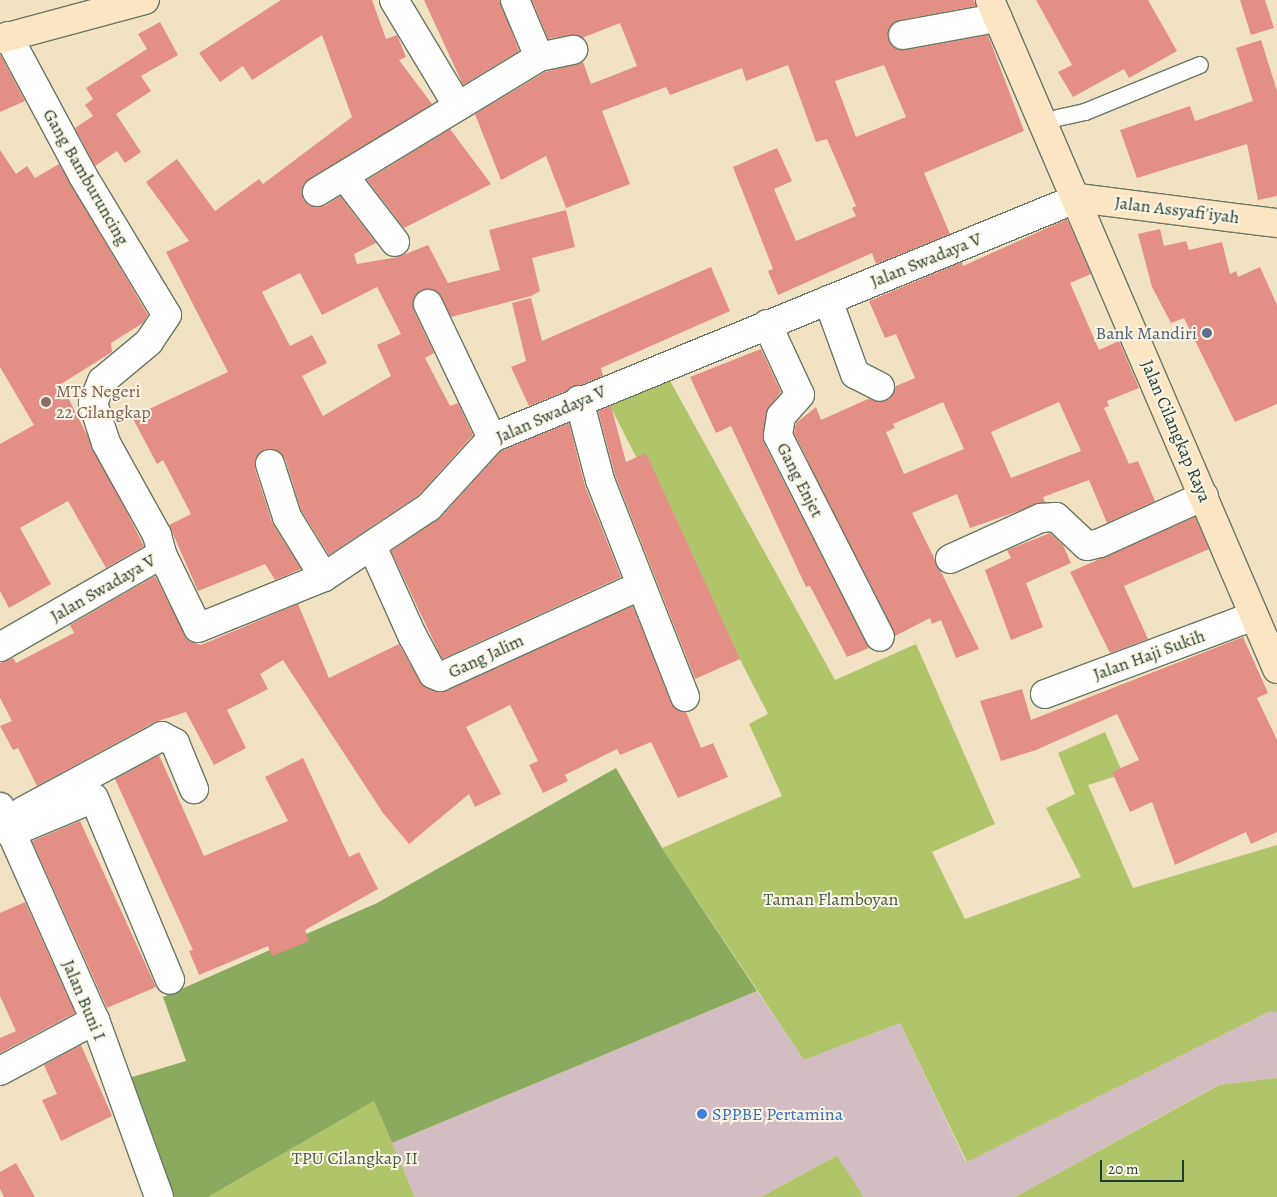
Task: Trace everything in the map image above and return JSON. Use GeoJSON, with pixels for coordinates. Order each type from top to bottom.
{"type":"FeatureCollection","features":[{"type":"Feature","properties":{"kind":"street"},"geometry":{"type":"LineString","coordinates":[[4,38],[146,0]]}},
{"type":"Feature","properties":{"kind":"street"},"geometry":{"type":"LineString","coordinates":[[394,0],[458,105]]}},
{"type":"Feature","properties":{"kind":"street"},"geometry":{"type":"LineString","coordinates":[[515,0],[539,57]]}},
{"type":"Feature","properties":{"kind":"street"},"geometry":{"type":"LineString","coordinates":[[903,35],[993,9]]}},
{"type":"Feature","properties":{"kind":"street","name":"Jalan Cilangkap Raya"},"geometry":{"type":"LineString","coordinates":[[993,9],[1078,198],[1277,669]]}},
{"type":"Feature","properties":{"kind":"street","name":"Gang Bamburuncing"},"geometry":{"type":"LineString","coordinates":[[4,38],[83,176],[167,315],[149,342],[102,381],[93,402],[106,443],[158,535],[162,554]]}},
{"type":"Feature","properties":{"kind":"street"},"geometry":{"type":"LineString","coordinates":[[318,192],[539,57],[573,50]]}},
{"type":"Feature","properties":{"kind":"street"},"geometry":{"type":"LineString","coordinates":[[344,177],[395,242]]}},
{"type":"Feature","properties":{"kind":"street","name":"Jalan Assyafi'iyah"},"geometry":{"type":"LineString","coordinates":[[1078,198],[1277,222]]}},
{"type":"Feature","properties":{"kind":"street","name":"Jalan Swadaya V"},"geometry":{"type":"LineString","coordinates":[[0,647],[162,554],[198,628],[324,577],[430,507],[492,438],[579,400],[1078,198]]}},
{"type":"Feature","properties":{"kind":"street"},"geometry":{"type":"LineString","coordinates":[[828,300],[856,374],[880,387]]}},
{"type":"Feature","properties":{"kind":"street"},"geometry":{"type":"LineString","coordinates":[[428,304],[492,438]]}},
{"type":"Feature","properties":{"kind":"street","name":"Gang Enjet"},"geometry":{"type":"LineString","coordinates":[[767,324],[800,395],[781,416],[778,436],[880,637]]}},
{"type":"Feature","properties":{"kind":"street"},"geometry":{"type":"LineString","coordinates":[[579,400],[600,480],[685,697]]}},
{"type":"Feature","properties":{"kind":"street"},"geometry":{"type":"LineString","coordinates":[[270,464],[287,516],[324,577]]}},
{"type":"Feature","properties":{"kind":"street"},"geometry":{"type":"LineString","coordinates":[[950,558],[1041,518],[1056,518],[1087,546],[1100,544],[1204,496]]}},
{"type":"Feature","properties":{"kind":"street","name":"Gang Jalim"},"geometry":{"type":"LineString","coordinates":[[372,546],[412,636],[433,674],[440,677],[640,586]]}},
{"type":"Feature","properties":{"kind":"street","name":"Jalan Haji Sukih"},"geometry":{"type":"LineString","coordinates":[[1045,694],[1254,616]]}},
{"type":"Feature","properties":{"kind":"street"},"geometry":{"type":"LineString","coordinates":[[5,820],[162,736],[175,743],[194,789]]}},
{"type":"Feature","properties":{"kind":"street"},"geometry":{"type":"LineString","coordinates":[[5,820],[94,798],[170,980]]}},
{"type":"Feature","properties":{"kind":"street","name":"Jalan Buni I"},"geometry":{"type":"LineString","coordinates":[[5,820],[95,1020],[159,1197]]}},
{"type":"Feature","properties":{"kind":"street"},"geometry":{"type":"LineString","coordinates":[[0,1070],[95,1020]]}},
{"type":"Feature","properties":{"kind":"lane"},"geometry":{"type":"LineString","coordinates":[[1044,121],[1085,112],[1200,65]]}},
{"type":"Feature","properties":{"kind":"shaded area","name":"SPPBE Pertamina"},"geometry":{"type":"Polygon","coordinates":[[[757,991],[804,1060],[900,1023],[966,1162],[1268,1012],[1277,1012],[1277,1078],[1218,1085],[1015,1197],[864,1197],[836,1156],[761,1197],[415,1197],[392,1143],[757,991]]]}},
{"type":"Feature","properties":{"kind":"green space","name":"Taman Flamboyan"},"geometry":{"type":"Polygon","coordinates":[[[668,377],[835,680],[916,644],[995,824],[932,852],[965,919],[1081,877],[1046,808],[1075,794],[1058,753],[1105,732],[1123,774],[1088,785],[1133,888],[1277,845],[1277,1012],[1268,1012],[967,1162],[900,1023],[804,1060],[662,848],[782,796],[749,724],[768,714],[609,404],[668,377]]]}},
{"type":"Feature","properties":{"kind":"green space"},"geometry":{"type":"Polygon","coordinates":[[[616,768],[662,848],[757,991],[392,1143],[374,1101],[208,1197],[164,1197],[122,1080],[186,1061],[163,997],[377,903],[616,768]]]}},
{"type":"Feature","properties":{"kind":"green space"},"geometry":{"type":"Polygon","coordinates":[[[1277,1078],[1277,1197],[1015,1197],[1219,1085],[1277,1078]]]}},
{"type":"Feature","properties":{"kind":"green space","name":"TPU Cilangkap II"},"geometry":{"type":"Polygon","coordinates":[[[374,1101],[415,1197],[208,1197],[374,1101]]]}},
{"type":"Feature","properties":{"kind":"green space"},"geometry":{"type":"Polygon","coordinates":[[[836,1156],[864,1197],[761,1197],[836,1156]]]}},
{"type":"Feature","properties":{"kind":"building"},"geometry":{"type":"Polygon","coordinates":[[[281,0],[372,0],[386,39],[397,35],[406,57],[399,60],[432,104],[303,185],[303,200],[310,206],[325,206],[340,196],[376,243],[354,254],[357,264],[398,257],[428,245],[448,283],[500,270],[489,230],[566,210],[575,247],[532,258],[540,291],[531,296],[451,317],[436,291],[422,290],[415,296],[414,311],[434,353],[425,358],[450,406],[458,403],[473,435],[419,495],[329,555],[301,510],[285,459],[274,449],[265,449],[255,460],[255,469],[272,522],[301,569],[275,580],[265,564],[198,591],[169,525],[191,514],[163,460],[157,464],[132,417],[228,372],[166,252],[189,241],[146,182],[177,159],[215,211],[259,179],[263,184],[352,117],[322,35],[252,80],[243,66],[220,82],[199,53],[281,0]],[[300,273],[262,292],[290,346],[312,335],[327,363],[302,376],[323,416],[391,376],[377,345],[401,334],[377,287],[322,315],[300,273]]]}},
{"type":"Feature","properties":{"kind":"building"},"geometry":{"type":"Polygon","coordinates":[[[424,0],[500,0],[519,51],[463,85],[424,0]]]}},
{"type":"Feature","properties":{"kind":"building"},"geometry":{"type":"Polygon","coordinates":[[[532,0],[974,0],[976,6],[900,20],[889,29],[888,38],[897,49],[905,50],[988,35],[1024,131],[924,173],[950,234],[876,264],[872,253],[778,295],[768,271],[773,269],[733,167],[777,148],[792,181],[774,189],[796,241],[856,216],[852,208],[856,206],[827,139],[816,142],[788,65],[746,81],[742,68],[670,95],[666,87],[602,111],[630,184],[566,208],[546,156],[501,180],[475,114],[545,72],[583,62],[591,84],[637,66],[620,23],[582,38],[570,35],[548,39],[532,0]],[[884,65],[835,81],[856,137],[906,117],[884,65]]]}},
{"type":"Feature","properties":{"kind":"building"},"geometry":{"type":"Polygon","coordinates":[[[1036,0],[1148,0],[1177,51],[1129,78],[1124,69],[1073,97],[1058,72],[1072,65],[1036,0]]]}},
{"type":"Feature","properties":{"kind":"building"},"geometry":{"type":"Polygon","coordinates":[[[1240,0],[1265,0],[1274,28],[1251,35],[1240,0]]]}},
{"type":"Feature","properties":{"kind":"building"},"geometry":{"type":"Polygon","coordinates":[[[160,22],[178,55],[141,76],[151,91],[116,114],[141,152],[125,163],[117,151],[95,166],[75,128],[93,116],[85,105],[93,99],[86,88],[147,49],[138,34],[160,22]]]}},
{"type":"Feature","properties":{"kind":"building"},"geometry":{"type":"Polygon","coordinates":[[[1261,40],[1277,91],[1277,196],[1258,200],[1247,144],[1137,178],[1120,130],[1190,106],[1195,121],[1253,101],[1236,48],[1261,40]]]}},
{"type":"Feature","properties":{"kind":"building"},"geometry":{"type":"Polygon","coordinates":[[[0,54],[25,101],[0,112],[0,54]]]}},
{"type":"Feature","properties":{"kind":"building"},"geometry":{"type":"Polygon","coordinates":[[[450,129],[491,184],[404,228],[367,180],[450,129]]]}},
{"type":"Feature","properties":{"kind":"building"},"geometry":{"type":"Polygon","coordinates":[[[0,150],[16,174],[27,166],[35,178],[59,164],[148,315],[143,323],[111,343],[112,352],[61,384],[144,546],[106,568],[68,501],[20,528],[51,584],[9,608],[0,591],[0,444],[34,425],[0,367],[0,150]]]}},
{"type":"Feature","properties":{"kind":"building"},"geometry":{"type":"Polygon","coordinates":[[[1067,219],[1091,274],[1070,283],[1099,350],[1119,341],[1139,388],[1107,401],[1109,406],[1104,408],[1129,464],[1138,461],[1155,501],[1107,523],[1089,480],[1043,497],[1045,502],[970,528],[957,494],[912,513],[979,649],[956,658],[941,620],[932,624],[930,618],[895,636],[794,433],[796,423],[816,407],[821,420],[868,399],[888,400],[896,386],[915,378],[896,334],[885,338],[869,301],[962,262],[963,266],[1067,219]],[[943,402],[893,424],[895,428],[886,432],[904,474],[964,449],[943,402]],[[1059,402],[991,432],[1011,478],[1081,451],[1059,402]]]}},
{"type":"Feature","properties":{"kind":"building"},"geometry":{"type":"Polygon","coordinates":[[[1160,229],[1164,246],[1186,241],[1189,250],[1222,242],[1230,274],[1236,271],[1238,277],[1260,267],[1277,305],[1277,404],[1235,422],[1184,318],[1171,323],[1152,287],[1138,234],[1160,229]]]}},
{"type":"Feature","properties":{"kind":"building"},"geometry":{"type":"Polygon","coordinates":[[[711,267],[730,311],[601,368],[603,376],[529,406],[511,367],[526,361],[512,303],[531,298],[542,341],[711,267]]]}},
{"type":"Feature","properties":{"kind":"building"},"geometry":{"type":"Polygon","coordinates":[[[761,349],[781,392],[766,413],[764,443],[869,648],[847,657],[810,586],[806,587],[731,426],[716,433],[690,377],[761,349]]]}},
{"type":"Feature","properties":{"kind":"building"},"geometry":{"type":"Polygon","coordinates":[[[611,406],[626,462],[646,453],[740,659],[695,679],[615,475],[598,411],[611,406]]]}},
{"type":"Feature","properties":{"kind":"building"},"geometry":{"type":"Polygon","coordinates":[[[569,423],[585,486],[621,577],[442,659],[391,551],[440,518],[501,451],[569,423]]]}},
{"type":"Feature","properties":{"kind":"building"},"geometry":{"type":"Polygon","coordinates":[[[1195,517],[1209,549],[1124,586],[1148,639],[1110,653],[1070,572],[1195,517]]]}},
{"type":"Feature","properties":{"kind":"building"},"geometry":{"type":"Polygon","coordinates":[[[1050,533],[1063,545],[1071,563],[1026,583],[1043,627],[1011,640],[985,570],[1011,558],[1007,550],[1050,533]]]}},
{"type":"Feature","properties":{"kind":"building"},"geometry":{"type":"Polygon","coordinates":[[[155,576],[189,641],[201,645],[298,604],[329,678],[399,644],[420,682],[440,693],[633,606],[671,703],[686,712],[701,748],[713,743],[728,777],[678,798],[651,742],[620,755],[617,749],[565,775],[568,781],[543,793],[529,765],[538,761],[510,705],[466,727],[501,794],[475,807],[469,794],[409,844],[383,813],[283,660],[260,674],[268,689],[227,710],[246,748],[214,765],[186,712],[155,722],[37,786],[18,748],[13,750],[0,726],[12,721],[0,698],[0,663],[13,658],[16,663],[74,633],[70,625],[155,576]]]}},
{"type":"Feature","properties":{"kind":"building"},"geometry":{"type":"Polygon","coordinates":[[[1243,637],[1268,693],[1257,698],[1277,740],[1277,832],[1251,844],[1246,832],[1175,865],[1152,802],[1130,812],[1112,772],[1139,760],[1117,714],[1036,750],[1001,761],[980,701],[1022,689],[1031,720],[1243,637]]]}},
{"type":"Feature","properties":{"kind":"building"},"geometry":{"type":"Polygon","coordinates":[[[159,755],[204,856],[288,821],[265,777],[303,758],[349,857],[359,852],[378,889],[305,930],[309,941],[272,956],[268,946],[199,975],[189,951],[193,950],[115,779],[159,755]]]}},
{"type":"Feature","properties":{"kind":"building"},"geometry":{"type":"Polygon","coordinates":[[[80,821],[156,987],[107,1008],[32,841],[80,821]]]}},
{"type":"Feature","properties":{"kind":"building"},"geometry":{"type":"Polygon","coordinates":[[[25,902],[75,1013],[0,1053],[0,1038],[16,1031],[0,996],[0,913],[25,902]]]}},
{"type":"Feature","properties":{"kind":"building"},"geometry":{"type":"Polygon","coordinates":[[[81,1045],[112,1116],[61,1141],[42,1100],[57,1094],[44,1065],[81,1045]]]}},
{"type":"Feature","properties":{"kind":"building"},"geometry":{"type":"Polygon","coordinates":[[[16,1163],[35,1197],[4,1197],[0,1189],[0,1172],[16,1163]]]}},
{"type":"Feature","properties":{"kind":"place","name":"Bank Mandiri"},"geometry":{"type":"Point","coordinates":[1207,333]}},
{"type":"Feature","properties":{"kind":"place","name":"MTs Negeri 22 Cilangkap"},"geometry":{"type":"Point","coordinates":[46,402]}},
{"type":"Feature","properties":{"kind":"place","name":"SPPBE Pertamina"},"geometry":{"type":"Point","coordinates":[702,1114]}}]}
